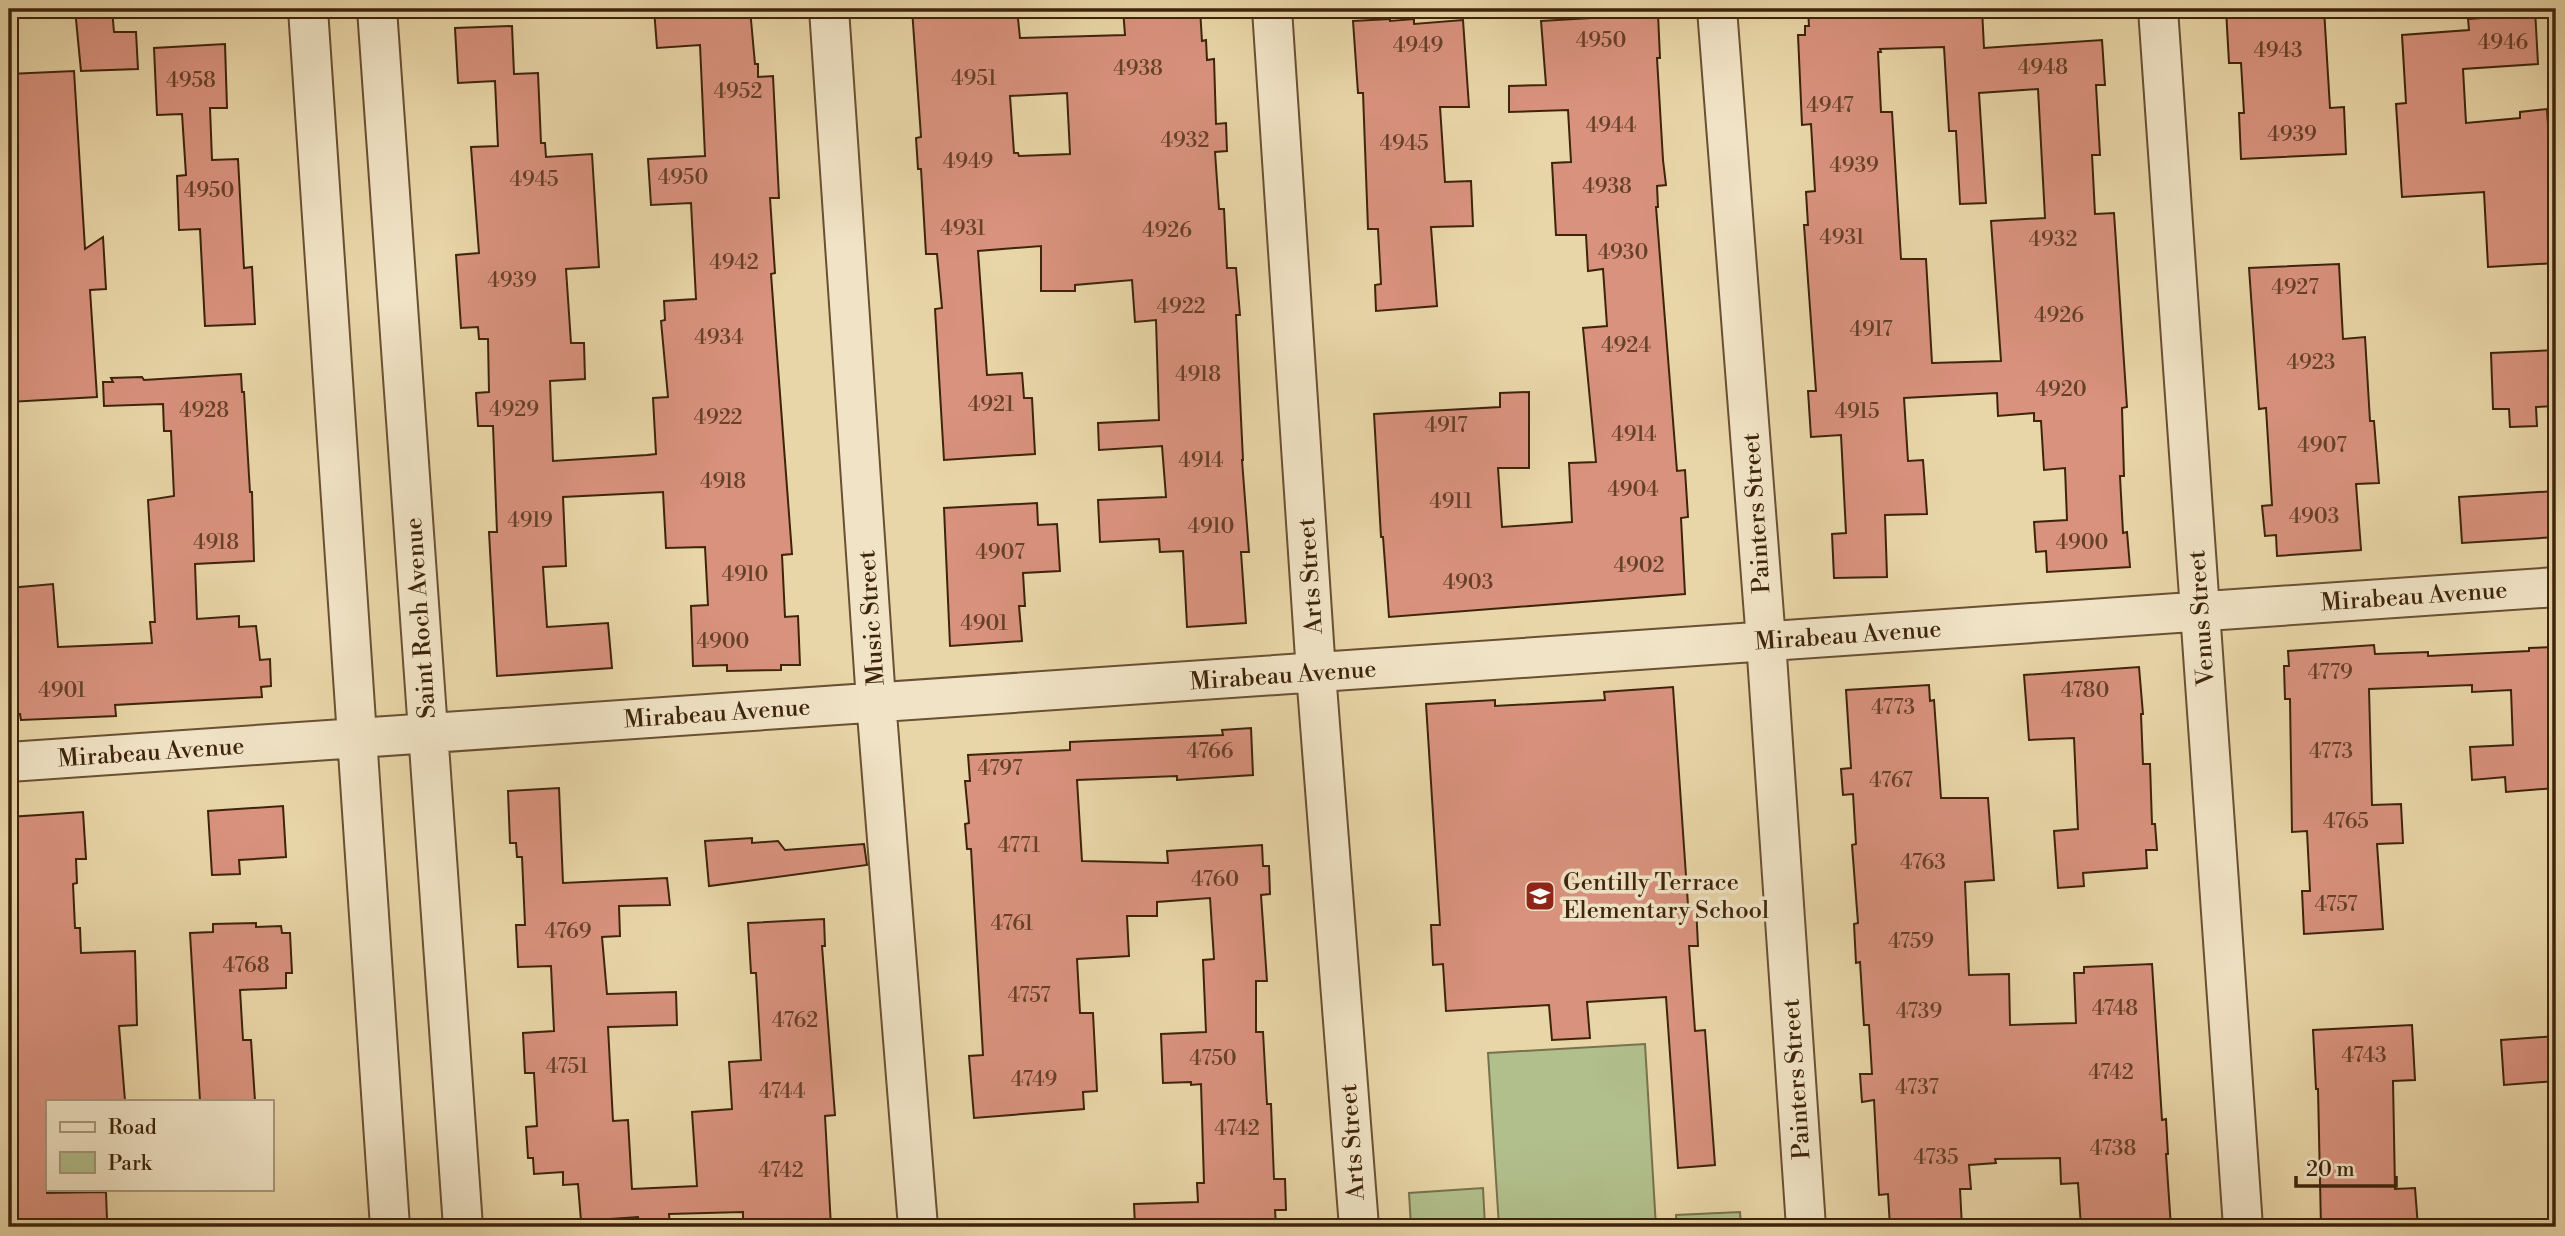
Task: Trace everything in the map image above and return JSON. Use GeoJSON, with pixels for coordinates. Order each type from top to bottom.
{"type":"FeatureCollection","features":[{"type":"Feature","properties":{"kind":"street"},"geometry":{"type":"LineString","coordinates":[[308,9],[390,1227]]}},
{"type":"Feature","properties":{"kind":"street","name":"Saint Roch Avenue"},"geometry":{"type":"LineString","coordinates":[[377,9],[463,1227]]}},
{"type":"Feature","properties":{"kind":"street","name":"Music Street"},"geometry":{"type":"LineString","coordinates":[[829,9],[876,701],[918,1227]]}},
{"type":"Feature","properties":{"kind":"street","name":"Arts Street"},"geometry":{"type":"LineString","coordinates":[[1272,9],[1316,673],[1359,1227]]}},
{"type":"Feature","properties":{"kind":"street","name":"Painters Street"},"geometry":{"type":"LineString","coordinates":[[1717,9],[1766,641],[1806,1227]]}},
{"type":"Feature","properties":{"kind":"street","name":"Venus Street"},"geometry":{"type":"LineString","coordinates":[[2158,9],[2244,1227]]}},
{"type":"Feature","properties":{"kind":"street","name":"Mirabeau Avenue"},"geometry":{"type":"LineString","coordinates":[[9,762],[2556,587]]}},
{"type":"Feature","properties":{"kind":"green space"},"geometry":{"type":"Polygon","coordinates":[[[1645,1044],[1656,1227],[1499,1227],[1488,1053],[1645,1044]]]}},
{"type":"Feature","properties":{"kind":"green space"},"geometry":{"type":"Polygon","coordinates":[[[1483,1188],[1485,1227],[1411,1227],[1409,1193],[1483,1188]]]}},
{"type":"Feature","properties":{"kind":"green space"},"geometry":{"type":"Polygon","coordinates":[[[1740,1212],[1741,1227],[1677,1227],[1676,1215],[1740,1212]]]}},
{"type":"Feature","properties":{"kind":"building"},"geometry":{"type":"Polygon","coordinates":[[[75,9],[112,9],[114,32],[136,32],[138,69],[81,71],[75,9]]]}},
{"type":"Feature","properties":{"kind":"building"},"geometry":{"type":"Polygon","coordinates":[[[654,9],[750,9],[758,77],[773,76],[779,198],[770,198],[775,273],[771,274],[792,554],[782,555],[785,617],[798,616],[800,665],[781,665],[781,670],[727,671],[727,665],[693,666],[691,606],[708,605],[705,547],[666,548],[663,492],[563,497],[566,566],[543,567],[547,627],[608,623],[612,668],[497,676],[489,532],[497,532],[493,426],[478,426],[476,393],[489,392],[488,339],[479,339],[478,327],[461,328],[456,255],[479,253],[471,147],[498,146],[495,81],[458,83],[455,28],[512,26],[514,74],[538,73],[541,143],[545,143],[546,157],[592,154],[599,267],[566,269],[571,343],[584,343],[585,379],[550,381],[553,461],[647,455],[656,454],[653,398],[668,397],[661,321],[665,320],[664,301],[696,299],[691,203],[651,205],[648,159],[705,156],[700,45],[657,48],[654,9]]]}},
{"type":"Feature","properties":{"kind":"building"},"geometry":{"type":"Polygon","coordinates":[[[912,9],[1017,9],[1020,38],[1125,35],[1123,9],[1200,9],[1202,41],[1206,40],[1207,60],[1214,59],[1216,124],[1226,123],[1227,151],[1215,152],[1219,209],[1224,209],[1227,268],[1236,268],[1240,315],[1236,315],[1249,552],[1241,552],[1246,623],[1187,627],[1183,551],[1160,552],[1159,539],[1100,542],[1098,500],[1166,497],[1162,446],[1099,450],[1098,423],[1159,420],[1156,320],[1135,322],[1132,280],[1075,285],[1075,291],[1041,291],[1041,246],[978,251],[987,375],[1022,373],[1024,398],[1032,398],[1035,454],[944,460],[935,309],[942,308],[937,254],[926,254],[921,169],[918,169],[916,138],[921,137],[912,9]],[[1067,93],[1010,96],[1014,153],[1019,156],[1070,154],[1067,93]]]}},
{"type":"Feature","properties":{"kind":"building"},"geometry":{"type":"Polygon","coordinates":[[[1808,9],[1982,9],[1984,48],[2102,40],[2105,85],[2096,85],[2100,155],[2092,155],[2095,214],[2114,213],[2127,407],[2122,408],[2124,476],[2120,476],[2123,533],[2127,532],[2130,567],[2047,572],[2046,551],[2036,552],[2034,522],[2067,520],[2065,468],[2044,470],[2041,421],[2034,421],[2034,413],[1998,416],[1997,393],[1904,398],[1908,461],[1923,460],[1927,514],[1885,515],[1887,577],[1834,578],[1832,534],[1846,533],[1841,435],[1811,437],[1808,391],[1816,391],[1804,225],[1808,225],[1806,192],[1815,191],[1811,124],[1802,125],[1798,35],[1805,35],[1805,26],[1809,26],[1808,9]],[[1944,47],[1880,49],[1881,112],[1892,112],[1901,259],[1926,259],[1932,363],[2001,361],[1991,221],[2045,218],[2038,89],[1979,93],[1986,203],[1960,204],[1956,131],[1949,131],[1944,47]]]}},
{"type":"Feature","properties":{"kind":"building"},"geometry":{"type":"Polygon","coordinates":[[[2226,9],[2324,9],[2330,108],[2344,107],[2346,154],[2241,159],[2239,113],[2244,113],[2241,63],[2229,63],[2226,9]]]}},
{"type":"Feature","properties":{"kind":"building"},"geometry":{"type":"Polygon","coordinates":[[[2535,9],[2538,64],[2463,69],[2466,123],[2520,118],[2520,112],[2547,109],[2549,140],[2556,139],[2556,263],[2488,267],[2484,192],[2402,197],[2396,104],[2406,103],[2402,35],[2469,30],[2468,19],[2508,16],[2507,11],[2535,9]]]}},
{"type":"Feature","properties":{"kind":"building"},"geometry":{"type":"Polygon","coordinates":[[[1658,14],[1660,58],[1657,58],[1666,185],[1657,186],[1656,207],[1677,471],[1685,470],[1688,517],[1681,518],[1685,594],[1389,617],[1374,414],[1500,407],[1500,393],[1529,392],[1529,468],[1498,468],[1502,527],[1572,522],[1569,463],[1596,462],[1583,328],[1607,326],[1603,269],[1588,271],[1586,235],[1556,235],[1552,163],[1571,162],[1568,110],[1509,112],[1509,86],[1546,85],[1541,21],[1658,14]]]}},
{"type":"Feature","properties":{"kind":"building"},"geometry":{"type":"Polygon","coordinates":[[[1414,19],[1414,24],[1463,20],[1469,107],[1440,107],[1445,182],[1471,181],[1473,226],[1431,227],[1437,306],[1376,311],[1375,285],[1381,284],[1378,229],[1368,229],[1363,93],[1358,93],[1353,21],[1414,19]]]}},
{"type":"Feature","properties":{"kind":"building"},"geometry":{"type":"Polygon","coordinates":[[[225,44],[227,108],[210,108],[212,160],[238,159],[244,268],[252,267],[255,324],[205,326],[200,229],[179,230],[177,176],[186,175],[182,114],[157,115],[154,48],[225,44]]]}},
{"type":"Feature","properties":{"kind":"building"},"geometry":{"type":"Polygon","coordinates":[[[74,71],[85,249],[103,237],[106,289],[90,290],[97,397],[9,402],[9,74],[74,71]]]}},
{"type":"Feature","properties":{"kind":"building"},"geometry":{"type":"Polygon","coordinates":[[[2339,264],[2343,339],[2365,337],[2370,421],[2374,421],[2379,483],[2356,484],[2361,550],[2277,556],[2276,535],[2265,536],[2262,506],[2272,505],[2266,408],[2259,409],[2249,268],[2339,264]]]}},
{"type":"Feature","properties":{"kind":"building"},"geometry":{"type":"Polygon","coordinates":[[[2556,350],[2556,406],[2536,407],[2537,426],[2510,427],[2509,409],[2493,409],[2491,353],[2556,350]]]}},
{"type":"Feature","properties":{"kind":"building"},"geometry":{"type":"Polygon","coordinates":[[[241,374],[252,492],[254,561],[195,564],[197,619],[239,616],[239,627],[256,626],[260,660],[270,659],[271,686],[261,687],[262,697],[115,705],[116,716],[21,720],[20,714],[9,714],[9,588],[53,584],[58,647],[152,643],[150,622],[155,622],[148,500],[174,496],[171,431],[164,431],[163,404],[104,406],[103,382],[113,382],[111,378],[142,377],[144,380],[241,374]]]}},
{"type":"Feature","properties":{"kind":"building"},"geometry":{"type":"Polygon","coordinates":[[[2556,491],[2556,537],[2462,543],[2459,497],[2556,491]]]}},
{"type":"Feature","properties":{"kind":"building"},"geometry":{"type":"Polygon","coordinates":[[[1037,503],[1038,525],[1057,524],[1060,571],[1023,573],[1025,606],[1019,606],[1022,641],[950,646],[944,508],[1037,503]]]}},
{"type":"Feature","properties":{"kind":"building"},"geometry":{"type":"Polygon","coordinates":[[[2374,645],[2375,654],[2428,652],[2428,656],[2556,647],[2556,788],[2506,792],[2505,777],[2472,780],[2470,747],[2513,745],[2511,690],[2472,692],[2472,685],[2369,689],[2372,805],[2401,804],[2403,843],[2377,844],[2383,929],[2304,934],[2302,891],[2310,891],[2307,831],[2292,832],[2290,699],[2285,699],[2284,666],[2289,666],[2288,651],[2374,645]]]}},
{"type":"Feature","properties":{"kind":"building"},"geometry":{"type":"Polygon","coordinates":[[[2139,667],[2143,764],[2150,764],[2152,824],[2155,824],[2157,850],[2146,850],[2147,868],[2083,873],[2084,886],[2058,888],[2054,831],[2078,829],[2074,738],[2029,740],[2024,675],[2139,667]]]}},
{"type":"Feature","properties":{"kind":"building"},"geometry":{"type":"Polygon","coordinates":[[[1929,685],[1930,701],[1934,700],[1941,798],[1988,798],[1994,880],[1965,882],[1969,975],[2009,974],[2010,1025],[2076,1023],[2074,973],[2084,973],[2084,967],[2152,964],[2162,1120],[2166,1119],[2171,1227],[2081,1227],[2078,1183],[2061,1184],[2060,1158],[1995,1159],[1996,1163],[1969,1165],[1971,1189],[1960,1189],[1962,1227],[1890,1227],[1888,1194],[1879,1195],[1874,1100],[1862,1102],[1860,1074],[1872,1074],[1869,1025],[1864,1025],[1860,962],[1856,963],[1854,924],[1858,923],[1852,845],[1856,844],[1853,794],[1843,795],[1841,769],[1851,768],[1846,690],[1929,685]]]}},
{"type":"Feature","properties":{"kind":"building"},"geometry":{"type":"Polygon","coordinates":[[[1673,687],[1688,905],[1696,905],[1698,946],[1689,946],[1695,1031],[1705,1030],[1715,1165],[1678,1168],[1666,997],[1587,1002],[1590,1038],[1552,1040],[1549,1005],[1446,1011],[1443,964],[1433,965],[1431,925],[1440,925],[1426,704],[1495,700],[1495,706],[1605,700],[1604,692],[1673,687]]]}},
{"type":"Feature","properties":{"kind":"building"},"geometry":{"type":"Polygon","coordinates":[[[1251,728],[1253,775],[1177,780],[1177,776],[1077,780],[1082,861],[1168,863],[1167,851],[1262,845],[1263,866],[1269,866],[1270,894],[1261,895],[1267,981],[1256,981],[1256,1032],[1263,1032],[1267,1104],[1271,1104],[1274,1179],[1285,1179],[1286,1210],[1275,1210],[1276,1225],[1135,1227],[1134,1204],[1198,1202],[1197,1183],[1204,1183],[1201,1084],[1163,1083],[1161,1034],[1206,1032],[1203,960],[1214,959],[1210,898],[1157,902],[1157,916],[1127,916],[1129,956],[1077,959],[1080,1013],[1093,1013],[1097,1091],[1083,1092],[1084,1109],[974,1118],[969,1056],[983,1055],[971,849],[967,849],[965,824],[969,823],[965,781],[970,781],[968,755],[1070,750],[1070,742],[1223,735],[1222,730],[1251,728]]]}},
{"type":"Feature","properties":{"kind":"building"},"geometry":{"type":"Polygon","coordinates":[[[559,788],[563,883],[667,878],[670,905],[619,906],[620,936],[602,937],[607,994],[676,992],[677,1025],[608,1027],[613,1121],[628,1120],[632,1189],[697,1186],[692,1112],[732,1109],[729,1062],[761,1060],[756,973],[751,973],[748,923],[824,919],[825,946],[822,946],[835,1115],[825,1116],[831,1227],[743,1227],[743,1212],[669,1214],[670,1227],[639,1227],[638,1217],[581,1221],[578,1184],[563,1185],[563,1172],[534,1174],[533,1158],[528,1158],[526,1127],[537,1126],[534,1073],[525,1073],[523,1033],[554,1031],[551,966],[518,967],[516,925],[525,925],[522,857],[517,857],[516,843],[510,843],[508,791],[559,788]]]}},
{"type":"Feature","properties":{"kind":"building"},"geometry":{"type":"Polygon","coordinates":[[[283,806],[286,857],[239,860],[240,874],[212,875],[208,811],[283,806]]]}},
{"type":"Feature","properties":{"kind":"building"},"geometry":{"type":"Polygon","coordinates":[[[83,812],[86,859],[76,859],[77,883],[73,884],[75,928],[80,928],[81,953],[135,951],[137,1025],[119,1026],[125,1100],[46,1100],[47,1193],[106,1192],[107,1219],[53,1220],[54,1227],[10,1227],[9,817],[83,812]]]}},
{"type":"Feature","properties":{"kind":"building"},"geometry":{"type":"Polygon","coordinates":[[[752,838],[752,843],[778,841],[785,850],[864,844],[867,865],[709,886],[705,841],[752,838]]]}},
{"type":"Feature","properties":{"kind":"building"},"geometry":{"type":"Polygon","coordinates":[[[256,923],[256,927],[281,926],[282,933],[290,933],[292,973],[286,973],[286,988],[240,990],[243,1040],[251,1040],[255,1100],[200,1100],[190,933],[213,932],[213,924],[256,923]]]}},
{"type":"Feature","properties":{"kind":"building"},"geometry":{"type":"Polygon","coordinates":[[[2412,1025],[2415,1080],[2393,1081],[2395,1189],[2415,1188],[2418,1227],[2321,1227],[2318,1089],[2313,1030],[2412,1025]]]}},
{"type":"Feature","properties":{"kind":"building"},"geometry":{"type":"Polygon","coordinates":[[[2556,1036],[2556,1081],[2504,1085],[2501,1040],[2556,1036]]]}},
{"type":"Feature","properties":{"kind":"place","name":"Gentilly Terrace Elementary School"},"geometry":{"type":"Point","coordinates":[1540,896]}}]}
